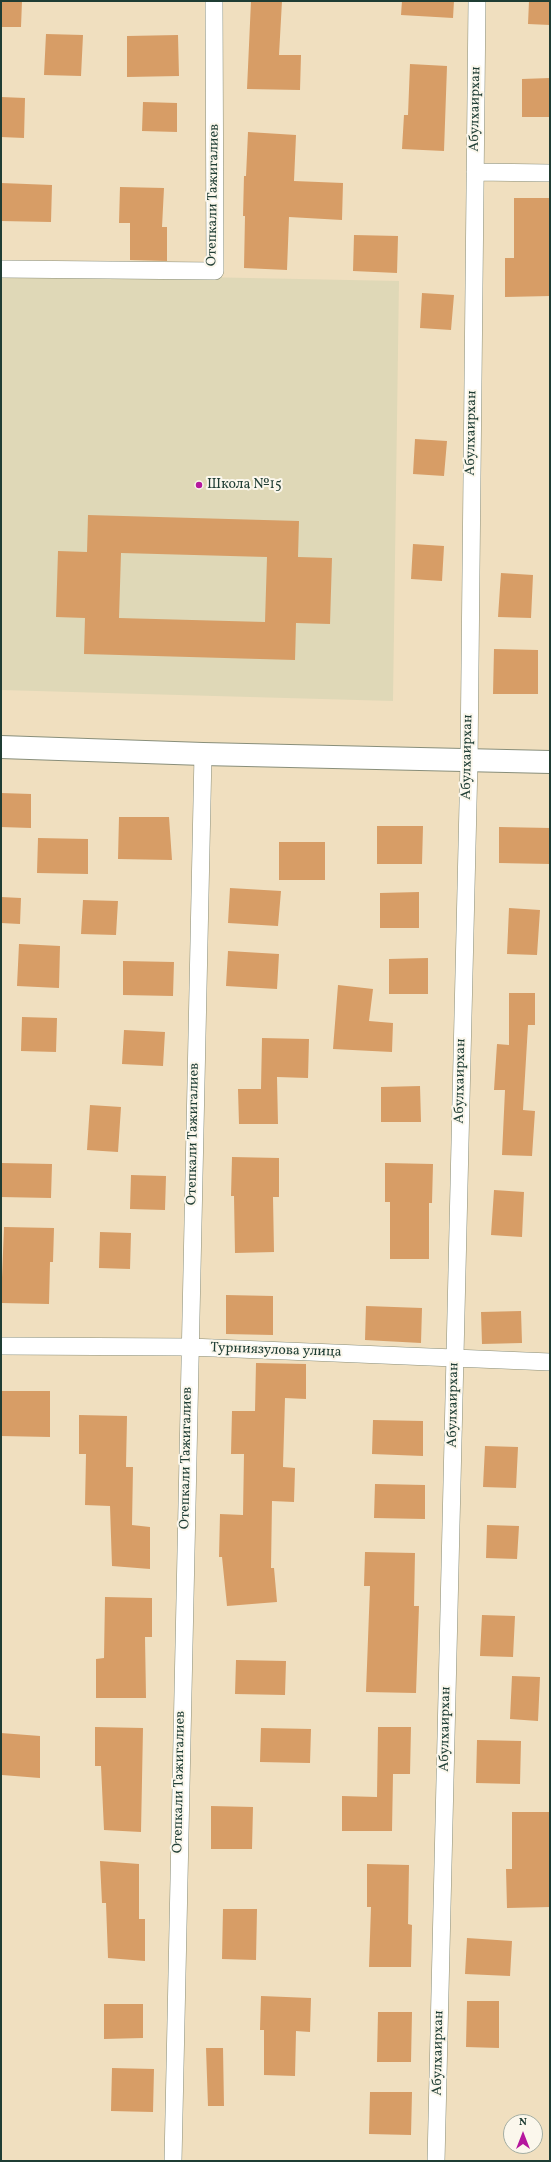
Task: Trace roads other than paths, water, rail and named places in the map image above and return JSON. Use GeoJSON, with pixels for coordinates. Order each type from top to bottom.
{"type":"FeatureCollection","features":[{"type":"Feature","properties":{"kind":"street","name":"Отепкали Тажигалиев"},"geometry":{"type":"LineString","coordinates":[[1,270],[213,273],[215,271],[214,1]]}},
{"type":"Feature","properties":{"kind":"street","name":"Абулхаирхан"},"geometry":{"type":"LineString","coordinates":[[436,2161],[469,760],[477,1]]}},
{"type":"Feature","properties":{"kind":"street"},"geometry":{"type":"LineString","coordinates":[[475,172],[550,173]]}},
{"type":"Feature","properties":{"kind":"street"},"geometry":{"type":"LineString","coordinates":[[1,747],[203,754],[550,762]]}},
{"type":"Feature","properties":{"kind":"street","name":"Отепкали Тажигалиев"},"geometry":{"type":"LineString","coordinates":[[173,2161],[203,754]]}},
{"type":"Feature","properties":{"kind":"street","name":"Турниязулова улица"},"geometry":{"type":"LineString","coordinates":[[1,1346],[190,1347],[550,1362]]}},
{"type":"Feature","properties":{"kind":"place","name":"Школа №15"},"geometry":{"type":"Point","coordinates":[199,485]}}]}
